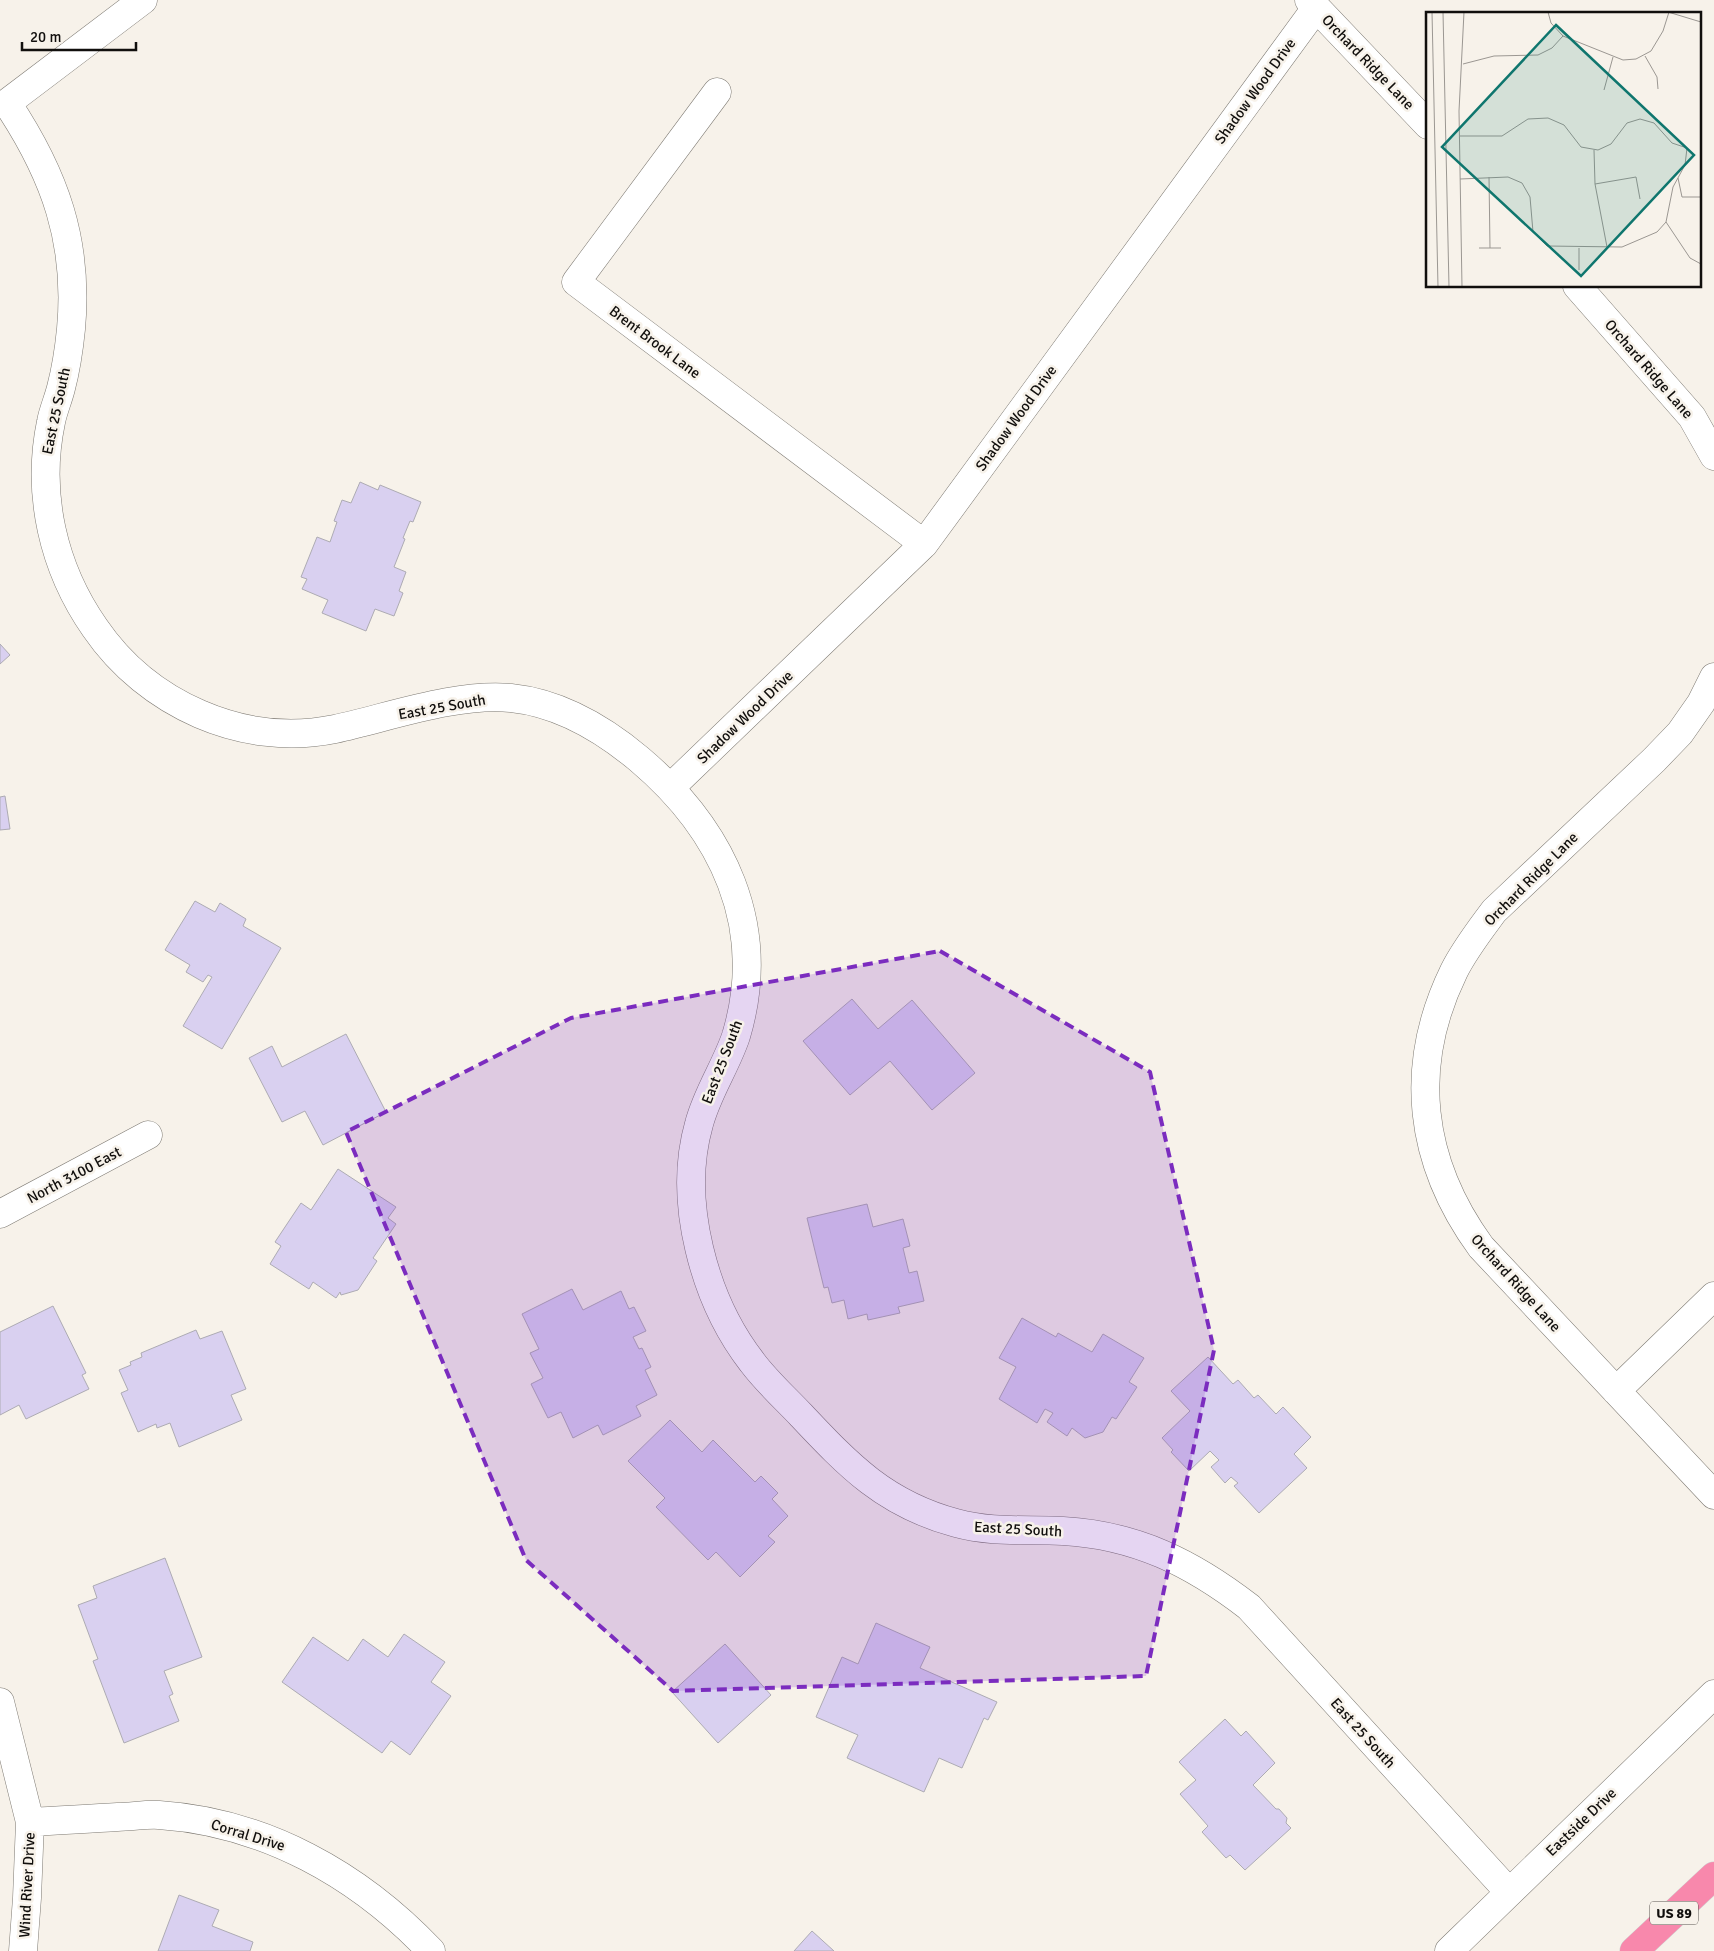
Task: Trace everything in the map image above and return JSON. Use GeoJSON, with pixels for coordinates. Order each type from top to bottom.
{"type":"FeatureCollection","features":[{"type":"Feature","properties":{"kind":"highway","name":"US 89"},"geometry":{"type":"LineString","coordinates":[[1634,1951],[1714,1876]]}},
{"type":"Feature","properties":{"kind":"street","name":"East 25 South"},"geometry":{"type":"LineString","coordinates":[[142,0],[7,103],[29,137],[48,173],[61,212],[69,248],[72,285],[72,323],[65,370],[48,435],[45,490],[50,526],[60,562],[76,597],[96,630],[118,656],[170,700],[201,716],[234,727],[269,733],[298,734],[328,730],[477,698],[506,697],[561,710],[582,719],[637,758],[670,788],[694,816],[714,846],[731,878],[741,910],[746,942],[747,974],[743,1007],[735,1039],[723,1070],[709,1096],[699,1124],[693,1153],[692,1191],[695,1229],[704,1267],[713,1292],[733,1333],[753,1364],[843,1460],[869,1482],[898,1500],[928,1514],[952,1522],[991,1530],[1064,1531],[1103,1536],[1142,1546],[1180,1561],[1216,1582],[1248,1607],[1510,1892]]}},
{"type":"Feature","properties":{"kind":"street","name":"Orchard Ridge Lane"},"geometry":{"type":"LineString","coordinates":[[1312,4],[1426,122]]}},
{"type":"Feature","properties":{"kind":"street","name":"Shadow Wood Drive"},"geometry":{"type":"LineString","coordinates":[[670,788],[924,544],[1312,4]]}},
{"type":"Feature","properties":{"kind":"street","name":"Brent Brook Lane"},"geometry":{"type":"LineString","coordinates":[[717,92],[576,282],[924,544]]}},
{"type":"Feature","properties":{"kind":"street","name":"Orchard Ridge Lane"},"geometry":{"type":"LineString","coordinates":[[1579,288],[1692,417],[1714,456]]}},
{"type":"Feature","properties":{"kind":"street","name":"Orchard Ridge Lane"},"geometry":{"type":"LineString","coordinates":[[1714,676],[1701,703],[1680,733],[1654,760],[1494,911],[1473,939],[1454,970],[1440,1003],[1431,1036],[1426,1069],[1425,1103],[1429,1136],[1437,1166],[1448,1195],[1462,1222],[1481,1247],[1714,1494]]}},
{"type":"Feature","properties":{"kind":"street","name":"North 3100 East"},"geometry":{"type":"LineString","coordinates":[[0,1214],[148,1135]]}},
{"type":"Feature","properties":{"kind":"street"},"geometry":{"type":"LineString","coordinates":[[1616,1391],[1714,1296]]}},
{"type":"Feature","properties":{"kind":"street","name":"Eastside Drive"},"geometry":{"type":"LineString","coordinates":[[1449,1951],[1714,1694]]}},
{"type":"Feature","properties":{"kind":"street","name":"Wind River Drive"},"geometry":{"type":"LineString","coordinates":[[0,1702],[30,1822],[28,1898],[23,1951]]}},
{"type":"Feature","properties":{"kind":"street","name":"Corral Drive"},"geometry":{"type":"LineString","coordinates":[[30,1822],[158,1815],[227,1826],[260,1836],[304,1854],[344,1877],[382,1904],[431,1951]]}},
{"type":"Feature","properties":{"kind":"highlighted area"},"geometry":{"type":"Polygon","coordinates":[[[940,951],[1150,1072],[1214,1350],[1146,1676],[673,1691],[526,1560],[346,1132],[571,1018],[940,951]]]}},
{"type":"Feature","properties":{"kind":"building"},"geometry":{"type":"Polygon","coordinates":[[[360,482],[378,490],[380,485],[421,502],[413,522],[410,521],[394,567],[406,572],[399,591],[403,593],[394,616],[375,609],[366,631],[322,613],[328,600],[302,589],[307,579],[301,577],[317,537],[330,542],[337,522],[334,521],[342,500],[351,503],[360,482]]]}},
{"type":"Feature","properties":{"kind":"building"},"geometry":{"type":"Polygon","coordinates":[[[0,644],[10,655],[0,664],[0,644]]]}},
{"type":"Feature","properties":{"kind":"building"},"geometry":{"type":"Polygon","coordinates":[[[5,796],[10,829],[0,830],[0,797],[5,796]]]}},
{"type":"Feature","properties":{"kind":"building"},"geometry":{"type":"Polygon","coordinates":[[[195,901],[215,912],[220,903],[246,919],[243,926],[281,948],[222,1049],[183,1026],[212,977],[208,975],[203,982],[186,972],[190,965],[165,950],[195,901]]]}},
{"type":"Feature","properties":{"kind":"building"},"geometry":{"type":"Polygon","coordinates":[[[852,999],[878,1029],[912,1000],[975,1073],[932,1110],[890,1061],[850,1095],[803,1041],[852,999]]]}},
{"type":"Feature","properties":{"kind":"building"},"geometry":{"type":"Polygon","coordinates":[[[346,1034],[386,1112],[323,1145],[305,1111],[282,1122],[249,1058],[272,1046],[282,1067],[346,1034]]]}},
{"type":"Feature","properties":{"kind":"building"},"geometry":{"type":"Polygon","coordinates":[[[338,1169],[396,1207],[388,1218],[396,1224],[373,1258],[377,1261],[358,1290],[341,1295],[340,1292],[336,1298],[313,1282],[309,1289],[270,1264],[281,1246],[275,1242],[301,1203],[311,1210],[338,1169]]]}},
{"type":"Feature","properties":{"kind":"building"},"geometry":{"type":"Polygon","coordinates":[[[867,1204],[873,1227],[903,1219],[910,1246],[903,1248],[909,1273],[917,1271],[924,1301],[898,1307],[900,1313],[868,1320],[867,1314],[848,1319],[844,1300],[832,1303],[828,1287],[824,1288],[807,1218],[867,1204]]]}},
{"type":"Feature","properties":{"kind":"building"},"geometry":{"type":"Polygon","coordinates":[[[572,1289],[583,1310],[621,1291],[629,1309],[634,1307],[646,1331],[633,1337],[639,1349],[642,1348],[651,1367],[645,1370],[657,1395],[636,1406],[641,1416],[603,1435],[598,1425],[573,1438],[561,1412],[548,1418],[531,1384],[543,1378],[530,1353],[539,1349],[522,1314],[572,1289]]]}},
{"type":"Feature","properties":{"kind":"building"},"geometry":{"type":"Polygon","coordinates":[[[53,1306],[86,1373],[82,1375],[89,1389],[26,1419],[19,1405],[0,1415],[0,1332],[53,1306]]]}},
{"type":"Feature","properties":{"kind":"building"},"geometry":{"type":"Polygon","coordinates":[[[1022,1318],[1056,1337],[1058,1333],[1092,1352],[1103,1334],[1144,1358],[1129,1382],[1137,1387],[1116,1419],[1112,1417],[1103,1432],[1085,1438],[1072,1428],[1067,1436],[1047,1422],[1053,1413],[1045,1409],[1037,1423],[999,1399],[1016,1367],[999,1358],[1022,1318]]]}},
{"type":"Feature","properties":{"kind":"building"},"geometry":{"type":"Polygon","coordinates":[[[196,1330],[200,1339],[222,1331],[246,1389],[231,1395],[242,1420],[179,1447],[170,1423],[157,1428],[156,1424],[138,1432],[121,1393],[128,1390],[119,1370],[131,1365],[130,1362],[142,1357],[141,1353],[196,1330]]]}},
{"type":"Feature","properties":{"kind":"building"},"geometry":{"type":"Polygon","coordinates":[[[1208,1357],[1233,1384],[1238,1380],[1254,1398],[1258,1395],[1276,1414],[1283,1407],[1311,1437],[1294,1454],[1307,1468],[1259,1513],[1234,1486],[1238,1483],[1231,1477],[1225,1483],[1211,1467],[1219,1460],[1210,1451],[1189,1471],[1171,1452],[1173,1450],[1162,1438],[1190,1411],[1171,1391],[1208,1357]]]}},
{"type":"Feature","properties":{"kind":"building"},"geometry":{"type":"Polygon","coordinates":[[[670,1420],[702,1452],[713,1440],[755,1482],[761,1476],[778,1493],[772,1499],[788,1516],[768,1536],[775,1542],[740,1577],[716,1552],[708,1560],[656,1507],[665,1498],[628,1461],[670,1420]]]}},
{"type":"Feature","properties":{"kind":"building"},"geometry":{"type":"Polygon","coordinates":[[[165,1558],[202,1657],[164,1671],[173,1694],[169,1696],[179,1721],[124,1743],[93,1661],[98,1659],[78,1605],[97,1598],[93,1586],[165,1558]]]}},
{"type":"Feature","properties":{"kind":"building"},"geometry":{"type":"Polygon","coordinates":[[[876,1623],[930,1647],[920,1668],[997,1702],[988,1720],[984,1718],[962,1768],[939,1758],[924,1792],[847,1758],[858,1735],[816,1717],[842,1657],[858,1664],[876,1623]]]}},
{"type":"Feature","properties":{"kind":"building"},"geometry":{"type":"Polygon","coordinates":[[[404,1634],[445,1662],[431,1682],[451,1696],[410,1755],[391,1741],[382,1753],[282,1682],[313,1637],[348,1661],[363,1639],[388,1657],[404,1634]]]}},
{"type":"Feature","properties":{"kind":"building"},"geometry":{"type":"Polygon","coordinates":[[[725,1644],[771,1695],[718,1743],[672,1692],[725,1644]]]}},
{"type":"Feature","properties":{"kind":"building"},"geometry":{"type":"Polygon","coordinates":[[[1225,1719],[1241,1736],[1246,1731],[1275,1763],[1253,1785],[1287,1818],[1286,1823],[1291,1828],[1245,1870],[1230,1855],[1226,1858],[1202,1832],[1208,1826],[1180,1794],[1196,1780],[1179,1762],[1225,1719]]]}},
{"type":"Feature","properties":{"kind":"building"},"geometry":{"type":"Polygon","coordinates":[[[179,1895],[219,1910],[212,1926],[253,1942],[250,1951],[158,1951],[179,1895]]]}},
{"type":"Feature","properties":{"kind":"building"},"geometry":{"type":"Polygon","coordinates":[[[812,1931],[834,1951],[794,1951],[812,1931]]]}}]}
